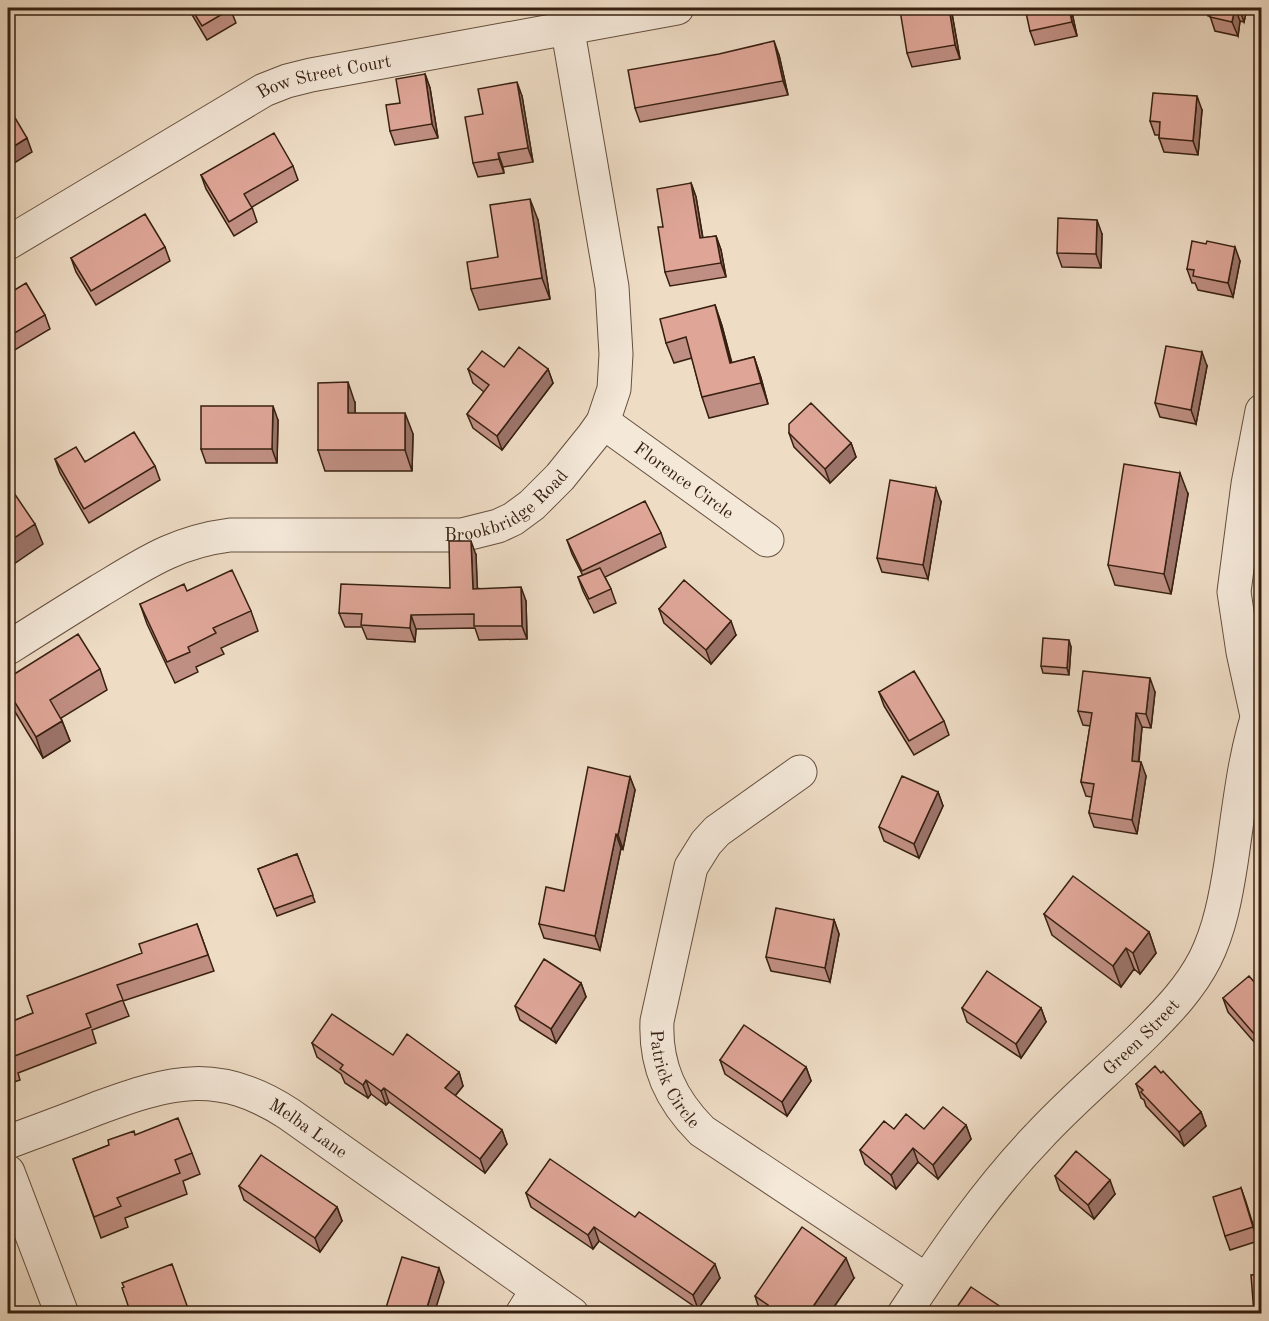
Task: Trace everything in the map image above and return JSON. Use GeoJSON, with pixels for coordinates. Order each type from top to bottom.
{"type":"FeatureCollection","features":[{"type":"Feature","properties":{"kind":"street","name":"Bow Street Court"},"geometry":{"type":"LineString","coordinates":[[8,243],[264,90],[287,81],[565,17],[677,8]]}},
{"type":"Feature","properties":{"kind":"street","name":"Brookbridge Road"},"geometry":{"type":"LineString","coordinates":[[8,648],[177,546],[212,537],[248,534],[462,535],[498,526],[513,519],[532,505],[560,477],[603,422],[610,404],[616,374],[612,287],[565,17]]}},
{"type":"Feature","properties":{"kind":"street"},"geometry":{"type":"LineString","coordinates":[[1259,709],[1243,652],[1234,592],[1248,484],[1262,411]]}},
{"type":"Feature","properties":{"kind":"street","name":"Florence Circle"},"geometry":{"type":"LineString","coordinates":[[603,422],[767,540]]}},
{"type":"Feature","properties":{"kind":"street","name":"Green Street"},"geometry":{"type":"LineString","coordinates":[[904,1314],[963,1227],[1012,1166],[1038,1137],[1171,1008],[1198,972],[1212,945],[1220,916],[1259,709]]}},
{"type":"Feature","properties":{"kind":"street","name":"Patrick Circle"},"geometry":{"type":"LineString","coordinates":[[800,772],[717,831],[706,843],[691,867],[657,1021],[656,1039],[663,1073],[679,1105],[702,1131],[926,1280]]}},
{"type":"Feature","properties":{"kind":"street","name":"Melba Lane"},"geometry":{"type":"LineString","coordinates":[[8,1142],[154,1088],[189,1083],[241,1090],[274,1104],[289,1114],[530,1302],[572,1314]]}},
{"type":"Feature","properties":{"kind":"street"},"geometry":{"type":"LineString","coordinates":[[8,1172],[62,1314]]}},
{"type":"Feature","properties":{"kind":"building"},"geometry":{"type":"Polygon","coordinates":[[[191,8],[230,8],[231,9],[202,26],[191,8]]]}},
{"type":"Feature","properties":{"kind":"building"},"geometry":{"type":"Polygon","coordinates":[[[949,8],[955,45],[907,53],[900,10],[949,8]]]}},
{"type":"Feature","properties":{"kind":"building"},"geometry":{"type":"Polygon","coordinates":[[[1025,8],[1069,8],[1072,22],[1030,31],[1025,8]]]}},
{"type":"Feature","properties":{"kind":"building"},"geometry":{"type":"Polygon","coordinates":[[[1212,8],[1235,8],[1232,22],[1210,17],[1212,8]]]}},
{"type":"Feature","properties":{"kind":"building"},"geometry":{"type":"Polygon","coordinates":[[[774,41],[783,81],[635,108],[628,70],[719,54],[774,41]]]}},
{"type":"Feature","properties":{"kind":"building"},"geometry":{"type":"Polygon","coordinates":[[[425,74],[432,124],[390,131],[386,105],[400,103],[396,79],[425,74]]]}},
{"type":"Feature","properties":{"kind":"building"},"geometry":{"type":"Polygon","coordinates":[[[517,82],[528,148],[498,153],[499,159],[473,163],[465,117],[483,114],[478,89],[517,82]]]}},
{"type":"Feature","properties":{"kind":"building"},"geometry":{"type":"Polygon","coordinates":[[[1153,93],[1197,96],[1193,141],[1159,138],[1160,122],[1150,121],[1153,93]]]}},
{"type":"Feature","properties":{"kind":"building"},"geometry":{"type":"Polygon","coordinates":[[[8,106],[27,138],[8,150],[8,106]]]}},
{"type":"Feature","properties":{"kind":"building"},"geometry":{"type":"Polygon","coordinates":[[[274,133],[293,166],[244,194],[252,208],[229,222],[201,175],[274,133]]]}},
{"type":"Feature","properties":{"kind":"building"},"geometry":{"type":"Polygon","coordinates":[[[691,183],[700,238],[716,236],[721,263],[665,272],[658,227],[663,227],[657,189],[691,183]]]}},
{"type":"Feature","properties":{"kind":"building"},"geometry":{"type":"Polygon","coordinates":[[[530,199],[542,278],[471,289],[467,262],[498,257],[490,205],[530,199]]]}},
{"type":"Feature","properties":{"kind":"building"},"geometry":{"type":"Polygon","coordinates":[[[145,214],[165,247],[91,291],[71,258],[145,214]]]}},
{"type":"Feature","properties":{"kind":"building"},"geometry":{"type":"Polygon","coordinates":[[[1058,218],[1097,220],[1096,254],[1057,253],[1058,218]]]}},
{"type":"Feature","properties":{"kind":"building"},"geometry":{"type":"Polygon","coordinates":[[[1192,241],[1206,244],[1207,241],[1235,247],[1228,283],[1193,276],[1194,270],[1187,269],[1192,241]]]}},
{"type":"Feature","properties":{"kind":"building"},"geometry":{"type":"Polygon","coordinates":[[[26,283],[45,315],[8,337],[8,294],[26,283]]]}},
{"type":"Feature","properties":{"kind":"building"},"geometry":{"type":"Polygon","coordinates":[[[715,305],[730,363],[754,357],[761,383],[702,397],[686,337],[666,343],[660,319],[715,305]]]}},
{"type":"Feature","properties":{"kind":"building"},"geometry":{"type":"Polygon","coordinates":[[[1166,346],[1202,352],[1191,410],[1155,403],[1166,346]]]}},
{"type":"Feature","properties":{"kind":"building"},"geometry":{"type":"Polygon","coordinates":[[[519,347],[548,369],[497,436],[467,414],[489,385],[468,369],[482,351],[504,367],[519,347]]]}},
{"type":"Feature","properties":{"kind":"building"},"geometry":{"type":"Polygon","coordinates":[[[348,382],[348,413],[405,413],[405,450],[318,450],[318,383],[348,382]]]}},
{"type":"Feature","properties":{"kind":"building"},"geometry":{"type":"Polygon","coordinates":[[[811,403],[851,443],[825,469],[789,433],[789,424],[811,403]]]}},
{"type":"Feature","properties":{"kind":"building"},"geometry":{"type":"Polygon","coordinates":[[[201,406],[273,406],[272,449],[201,449],[201,406]]]}},
{"type":"Feature","properties":{"kind":"building"},"geometry":{"type":"Polygon","coordinates":[[[134,432],[155,466],[84,509],[55,459],[76,447],[85,462],[134,432]]]}},
{"type":"Feature","properties":{"kind":"building"},"geometry":{"type":"Polygon","coordinates":[[[1124,464],[1180,473],[1164,574],[1108,565],[1124,464]]]}},
{"type":"Feature","properties":{"kind":"building"},"geometry":{"type":"Polygon","coordinates":[[[890,480],[936,488],[923,565],[877,558],[890,480]]]}},
{"type":"Feature","properties":{"kind":"building"},"geometry":{"type":"Polygon","coordinates":[[[14,493],[35,524],[8,542],[8,498],[14,493]]]}},
{"type":"Feature","properties":{"kind":"building"},"geometry":{"type":"Polygon","coordinates":[[[645,501],[661,533],[582,571],[567,540],[645,501]]]}},
{"type":"Feature","properties":{"kind":"building"},"geometry":{"type":"Polygon","coordinates":[[[449,541],[471,541],[473,589],[521,587],[522,626],[474,626],[474,614],[411,615],[410,628],[361,625],[362,614],[339,613],[341,584],[450,588],[449,541]]]}},
{"type":"Feature","properties":{"kind":"building"},"geometry":{"type":"Polygon","coordinates":[[[600,568],[611,589],[589,599],[578,577],[600,568]]]}},
{"type":"Feature","properties":{"kind":"building"},"geometry":{"type":"Polygon","coordinates":[[[232,570],[251,611],[213,628],[216,633],[188,647],[190,652],[167,662],[140,604],[184,584],[187,591],[232,570]]]}},
{"type":"Feature","properties":{"kind":"building"},"geometry":{"type":"Polygon","coordinates":[[[684,580],[731,621],[706,650],[659,609],[684,580]]]}},
{"type":"Feature","properties":{"kind":"building"},"geometry":{"type":"Polygon","coordinates":[[[78,634],[100,669],[50,700],[62,721],[36,737],[8,691],[8,678],[78,634]]]}},
{"type":"Feature","properties":{"kind":"building"},"geometry":{"type":"Polygon","coordinates":[[[1043,638],[1069,640],[1067,668],[1041,666],[1043,638]]]}},
{"type":"Feature","properties":{"kind":"building"},"geometry":{"type":"Polygon","coordinates":[[[914,671],[944,721],[909,741],[879,692],[914,671]]]}},
{"type":"Feature","properties":{"kind":"building"},"geometry":{"type":"Polygon","coordinates":[[[1083,671],[1150,678],[1146,714],[1136,713],[1132,761],[1141,762],[1132,820],[1089,813],[1094,784],[1081,782],[1092,713],[1078,711],[1083,671]]]}},
{"type":"Feature","properties":{"kind":"building"},"geometry":{"type":"Polygon","coordinates":[[[588,767],[630,777],[595,936],[539,924],[546,887],[564,891],[588,767]]]}},
{"type":"Feature","properties":{"kind":"building"},"geometry":{"type":"Polygon","coordinates":[[[902,776],[938,792],[914,844],[879,827],[902,776]]]}},
{"type":"Feature","properties":{"kind":"building"},"geometry":{"type":"Polygon","coordinates":[[[297,854],[313,895],[274,909],[258,869],[297,854]]]}},
{"type":"Feature","properties":{"kind":"building"},"geometry":{"type":"Polygon","coordinates":[[[1073,876],[1149,932],[1133,953],[1126,948],[1113,966],[1044,914],[1073,876]]]}},
{"type":"Feature","properties":{"kind":"building"},"geometry":{"type":"Polygon","coordinates":[[[776,908],[834,920],[825,968],[766,957],[776,908]]]}},
{"type":"Feature","properties":{"kind":"building"},"geometry":{"type":"Polygon","coordinates":[[[197,924],[208,955],[117,985],[123,1000],[86,1014],[91,1027],[12,1057],[14,1063],[8,1066],[8,1023],[33,1013],[27,996],[142,953],[139,944],[197,924]]]}},
{"type":"Feature","properties":{"kind":"building"},"geometry":{"type":"Polygon","coordinates":[[[544,959],[581,983],[551,1029],[515,1006],[544,959]]]}},
{"type":"Feature","properties":{"kind":"building"},"geometry":{"type":"Polygon","coordinates":[[[987,971],[1041,1008],[1016,1044],[962,1008],[987,971]]]}},
{"type":"Feature","properties":{"kind":"building"},"geometry":{"type":"Polygon","coordinates":[[[1249,976],[1262,991],[1262,1043],[1223,998],[1249,976]]]}},
{"type":"Feature","properties":{"kind":"building"},"geometry":{"type":"Polygon","coordinates":[[[332,1014],[393,1055],[407,1034],[459,1072],[445,1088],[502,1130],[480,1159],[384,1088],[381,1091],[366,1080],[363,1085],[340,1069],[343,1065],[312,1043],[332,1014]]]}},
{"type":"Feature","properties":{"kind":"building"},"geometry":{"type":"Polygon","coordinates":[[[744,1025],[806,1067],[782,1102],[720,1060],[744,1025]]]}},
{"type":"Feature","properties":{"kind":"building"},"geometry":{"type":"Polygon","coordinates":[[[1155,1066],[1161,1073],[1163,1071],[1201,1112],[1179,1132],[1136,1084],[1155,1066]]]}},
{"type":"Feature","properties":{"kind":"building"},"geometry":{"type":"Polygon","coordinates":[[[943,1107],[966,1125],[933,1165],[913,1148],[891,1175],[860,1150],[884,1121],[894,1129],[906,1114],[924,1129],[943,1107]]]}},
{"type":"Feature","properties":{"kind":"building"},"geometry":{"type":"Polygon","coordinates":[[[178,1118],[192,1153],[175,1160],[180,1173],[117,1198],[121,1206],[94,1217],[73,1159],[109,1145],[108,1140],[134,1131],[135,1135],[178,1118]]]}},
{"type":"Feature","properties":{"kind":"building"},"geometry":{"type":"Polygon","coordinates":[[[1076,1151],[1110,1180],[1088,1205],[1055,1176],[1076,1151]]]}},
{"type":"Feature","properties":{"kind":"building"},"geometry":{"type":"Polygon","coordinates":[[[261,1155],[337,1207],[315,1238],[239,1186],[261,1155]]]}},
{"type":"Feature","properties":{"kind":"building"},"geometry":{"type":"Polygon","coordinates":[[[550,1159],[635,1217],[639,1212],[715,1264],[693,1295],[594,1227],[588,1235],[526,1193],[550,1159]]]}},
{"type":"Feature","properties":{"kind":"building"},"geometry":{"type":"Polygon","coordinates":[[[1241,1188],[1253,1227],[1225,1236],[1213,1197],[1241,1188]]]}},
{"type":"Feature","properties":{"kind":"building"},"geometry":{"type":"Polygon","coordinates":[[[802,1227],[846,1258],[808,1314],[762,1314],[768,1305],[755,1296],[802,1227]]]}},
{"type":"Feature","properties":{"kind":"building"},"geometry":{"type":"Polygon","coordinates":[[[402,1257],[439,1268],[425,1314],[384,1314],[402,1257]]]}},
{"type":"Feature","properties":{"kind":"building"},"geometry":{"type":"Polygon","coordinates":[[[172,1264],[190,1314],[131,1314],[122,1283],[172,1264]]]}},
{"type":"Feature","properties":{"kind":"building"},"geometry":{"type":"Polygon","coordinates":[[[1262,1274],[1262,1314],[1254,1314],[1251,1275],[1262,1274]]]}},
{"type":"Feature","properties":{"kind":"building"},"geometry":{"type":"Polygon","coordinates":[[[971,1287],[1004,1309],[1001,1314],[952,1314],[971,1287]]]}}]}
